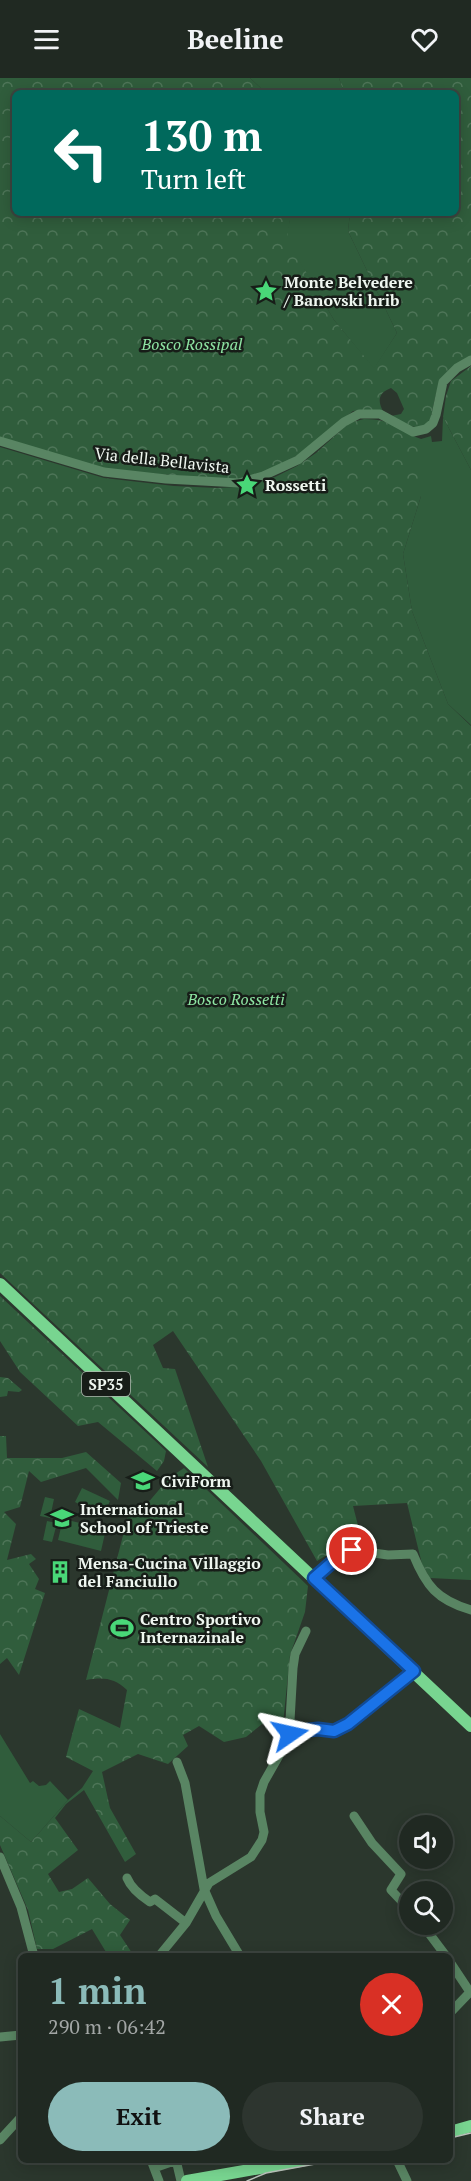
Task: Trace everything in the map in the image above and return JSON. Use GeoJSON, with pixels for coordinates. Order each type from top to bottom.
{"type":"FeatureCollection","features":[{"type":"Feature","properties":{"kind":"main road","name":"SP35"},"geometry":{"type":"LineString","coordinates":[[0,1284],[471,1725]]}},
{"type":"Feature","properties":{"kind":"main road"},"geometry":{"type":"LineString","coordinates":[[453,2131],[471,2126]]}},
{"type":"Feature","properties":{"kind":"main road"},"geometry":{"type":"LineString","coordinates":[[187,2181],[288,2163]]}},
{"type":"Feature","properties":{"kind":"street","name":"Via della Bellavista"},"geometry":{"type":"LineString","coordinates":[[0,441],[104,472],[166,479],[238,483],[263,476],[298,460],[344,422],[359,414],[380,414],[413,432],[426,429],[433,423],[436,415],[443,382],[457,368],[471,360]]}},
{"type":"Feature","properties":{"kind":"street"},"geometry":{"type":"LineString","coordinates":[[314,1578],[344,1552],[352,1550],[388,1555],[413,1554],[429,1586],[440,1597],[471,1610]]}},
{"type":"Feature","properties":{"kind":"street"},"geometry":{"type":"LineString","coordinates":[[161,1953],[186,1923],[204,1888],[252,1857],[258,1849],[264,1832],[259,1803],[261,1788],[290,1734],[292,1668],[295,1654],[306,1631]]}},
{"type":"Feature","properties":{"kind":"street"},"geometry":{"type":"LineString","coordinates":[[290,1734],[318,1729],[334,1731],[348,1724],[414,1671]]}},
{"type":"Feature","properties":{"kind":"street"},"geometry":{"type":"LineString","coordinates":[[177,1762],[185,1783],[204,1888],[216,1916],[238,1953]]}},
{"type":"Feature","properties":{"kind":"street"},"geometry":{"type":"LineString","coordinates":[[354,1816],[372,1842],[401,1874],[391,1890],[399,1898]]}},
{"type":"Feature","properties":{"kind":"street"},"geometry":{"type":"LineString","coordinates":[[0,1857],[21,1907],[33,1953]]}},
{"type":"Feature","properties":{"kind":"street"},"geometry":{"type":"LineString","coordinates":[[127,1878],[129,1884],[146,1900],[150,1902],[155,1899],[186,1923]]}},
{"type":"Feature","properties":{"kind":"street"},"geometry":{"type":"LineString","coordinates":[[430,1935],[444,1953]]}},
{"type":"Feature","properties":{"kind":"street"},"geometry":{"type":"LineString","coordinates":[[453,1966],[470,1992],[453,2010]]}},
{"type":"Feature","properties":{"kind":"street"},"geometry":{"type":"LineString","coordinates":[[0,2037],[18,2035]]}},
{"type":"Feature","properties":{"kind":"street"},"geometry":{"type":"LineString","coordinates":[[0,2140],[18,2120]]}},
{"type":"Feature","properties":{"kind":"street"},"geometry":{"type":"LineString","coordinates":[[177,2163],[181,2181]]}},
{"type":"Feature","properties":{"kind":"street"},"geometry":{"type":"LineString","coordinates":[[398,2163],[407,2181]]}},
{"type":"Feature","properties":{"kind":"street"},"geometry":{"type":"LineString","coordinates":[[152,2164],[159,2181]]}},
{"type":"Feature","properties":{"kind":"green space","name":"Bosco Rossipal"},"geometry":{"type":"Polygon","coordinates":[[[0,78],[250,78],[263,90],[12,90],[12,216],[291,216],[287,239],[334,320],[374,368],[397,333],[348,231],[350,216],[459,216],[459,90],[343,90],[339,78],[471,78],[471,356],[451,369],[440,382],[430,422],[415,427],[391,416],[401,414],[404,409],[397,393],[391,388],[383,392],[380,398],[380,405],[384,413],[353,411],[303,452],[256,475],[234,480],[107,470],[0,437],[0,78]]]}},
{"type":"Feature","properties":{"kind":"green space"},"geometry":{"type":"Polygon","coordinates":[[[250,78],[339,78],[343,90],[263,90],[250,78]]]}},
{"type":"Feature","properties":{"kind":"green space"},"geometry":{"type":"Polygon","coordinates":[[[290,216],[350,216],[348,231],[397,333],[374,369],[334,320],[286,239],[290,216]]]}},
{"type":"Feature","properties":{"kind":"green space"},"geometry":{"type":"Polygon","coordinates":[[[471,366],[471,470],[443,417],[451,381],[471,366]]]}},
{"type":"Feature","properties":{"kind":"green space"},"geometry":{"type":"Polygon","coordinates":[[[443,417],[471,470],[471,725],[448,704],[412,611],[403,554],[421,496],[421,439],[431,436],[432,442],[442,441],[443,417]]]}},
{"type":"Feature","properties":{"kind":"green space","name":"Bosco Rossetti"},"geometry":{"type":"Polygon","coordinates":[[[364,419],[388,423],[421,439],[421,496],[403,554],[412,611],[448,704],[471,726],[471,1580],[430,1578],[422,1564],[407,1503],[353,1506],[363,1545],[342,1546],[317,1561],[261,1461],[173,1331],[153,1345],[163,1368],[175,1369],[208,1467],[0,1273],[0,447],[104,478],[174,486],[236,487],[275,477],[297,466],[316,453],[349,423],[364,419]]]}},
{"type":"Feature","properties":{"kind":"green space"},"geometry":{"type":"Polygon","coordinates":[[[0,1296],[166,1451],[164,1461],[157,1471],[98,1422],[78,1426],[20,1372],[0,1341],[0,1296]]]}},
{"type":"Feature","properties":{"kind":"green space"},"geometry":{"type":"Polygon","coordinates":[[[0,1377],[8,1378],[22,1390],[8,1391],[7,1396],[0,1397],[0,1377]]]}},
{"type":"Feature","properties":{"kind":"green space"},"geometry":{"type":"Polygon","coordinates":[[[0,1436],[6,1436],[7,1458],[62,1458],[86,1452],[121,1483],[118,1500],[86,1468],[41,1482],[29,1471],[20,1507],[4,1512],[16,1524],[7,1560],[31,1554],[36,1559],[29,1564],[39,1579],[35,1589],[45,1593],[19,1675],[7,1658],[0,1664],[0,1436]]]}},
{"type":"Feature","properties":{"kind":"green space"},"geometry":{"type":"Polygon","coordinates":[[[184,1468],[308,1586],[305,1612],[290,1655],[283,1724],[266,1721],[246,1737],[224,1742],[199,1726],[183,1735],[188,1746],[168,1764],[138,1754],[102,1772],[110,1808],[136,1854],[125,1862],[84,1790],[66,1804],[55,1818],[78,1850],[48,1874],[59,1892],[72,1889],[88,1878],[110,1904],[130,1920],[120,1935],[132,1953],[106,1953],[92,1929],[53,1949],[37,1949],[28,1910],[0,1845],[0,1816],[31,1842],[68,1800],[82,1788],[93,1771],[66,1757],[79,1709],[120,1728],[127,1690],[108,1679],[86,1680],[129,1512],[141,1511],[169,1478],[184,1468]]]}},
{"type":"Feature","properties":{"kind":"green space"},"geometry":{"type":"Polygon","coordinates":[[[82,1488],[110,1501],[103,1516],[75,1502],[82,1488]]]}},
{"type":"Feature","properties":{"kind":"green space"},"geometry":{"type":"Polygon","coordinates":[[[45,1497],[54,1499],[50,1518],[40,1516],[45,1497]]]}},
{"type":"Feature","properties":{"kind":"green space"},"geometry":{"type":"Polygon","coordinates":[[[63,1519],[106,1529],[101,1551],[58,1540],[63,1519]]]}},
{"type":"Feature","properties":{"kind":"green space"},"geometry":{"type":"Polygon","coordinates":[[[47,1521],[57,1523],[52,1542],[43,1540],[47,1521]]]}},
{"type":"Feature","properties":{"kind":"green space"},"geometry":{"type":"Polygon","coordinates":[[[0,1734],[30,1783],[33,1781],[39,1786],[46,1785],[50,1781],[68,1800],[31,1842],[0,1816],[0,1734]]]}},
{"type":"Feature","properties":{"kind":"tram line"},"geometry":{"type":"LineString","coordinates":[[453,2137],[471,2133]]}},
{"type":"Feature","properties":{"kind":"tram line"},"geometry":{"type":"LineString","coordinates":[[247,2181],[266,2173],[321,2163]]}},
{"type":"Feature","properties":{"kind":"place","name":"Monte Belvedere / Banovski hrib"},"geometry":{"type":"Point","coordinates":[266,291]}},
{"type":"Feature","properties":{"kind":"place","name":"Rossetti"},"geometry":{"type":"Point","coordinates":[247,485]}},
{"type":"Feature","properties":{"kind":"place","name":"CiviForm"},"geometry":{"type":"Point","coordinates":[143,1481]}},
{"type":"Feature","properties":{"kind":"place","name":"International School of Trieste"},"geometry":{"type":"Point","coordinates":[62,1518]}},
{"type":"Feature","properties":{"kind":"place","name":"Mensa-Cucina Villaggio del Fanciullo"},"geometry":{"type":"Point","coordinates":[60,1572]}},
{"type":"Feature","properties":{"kind":"place","name":"Centro Sportivo Internazinale"},"geometry":{"type":"Point","coordinates":[122,1628]}},
{"type":"Feature","properties":{"kind":"route"},"geometry":{"type":"LineString","coordinates":[[290,1734],[318,1729],[334,1731],[348,1724],[414,1671],[314,1578],[344,1552],[352,1550]]}}]}
